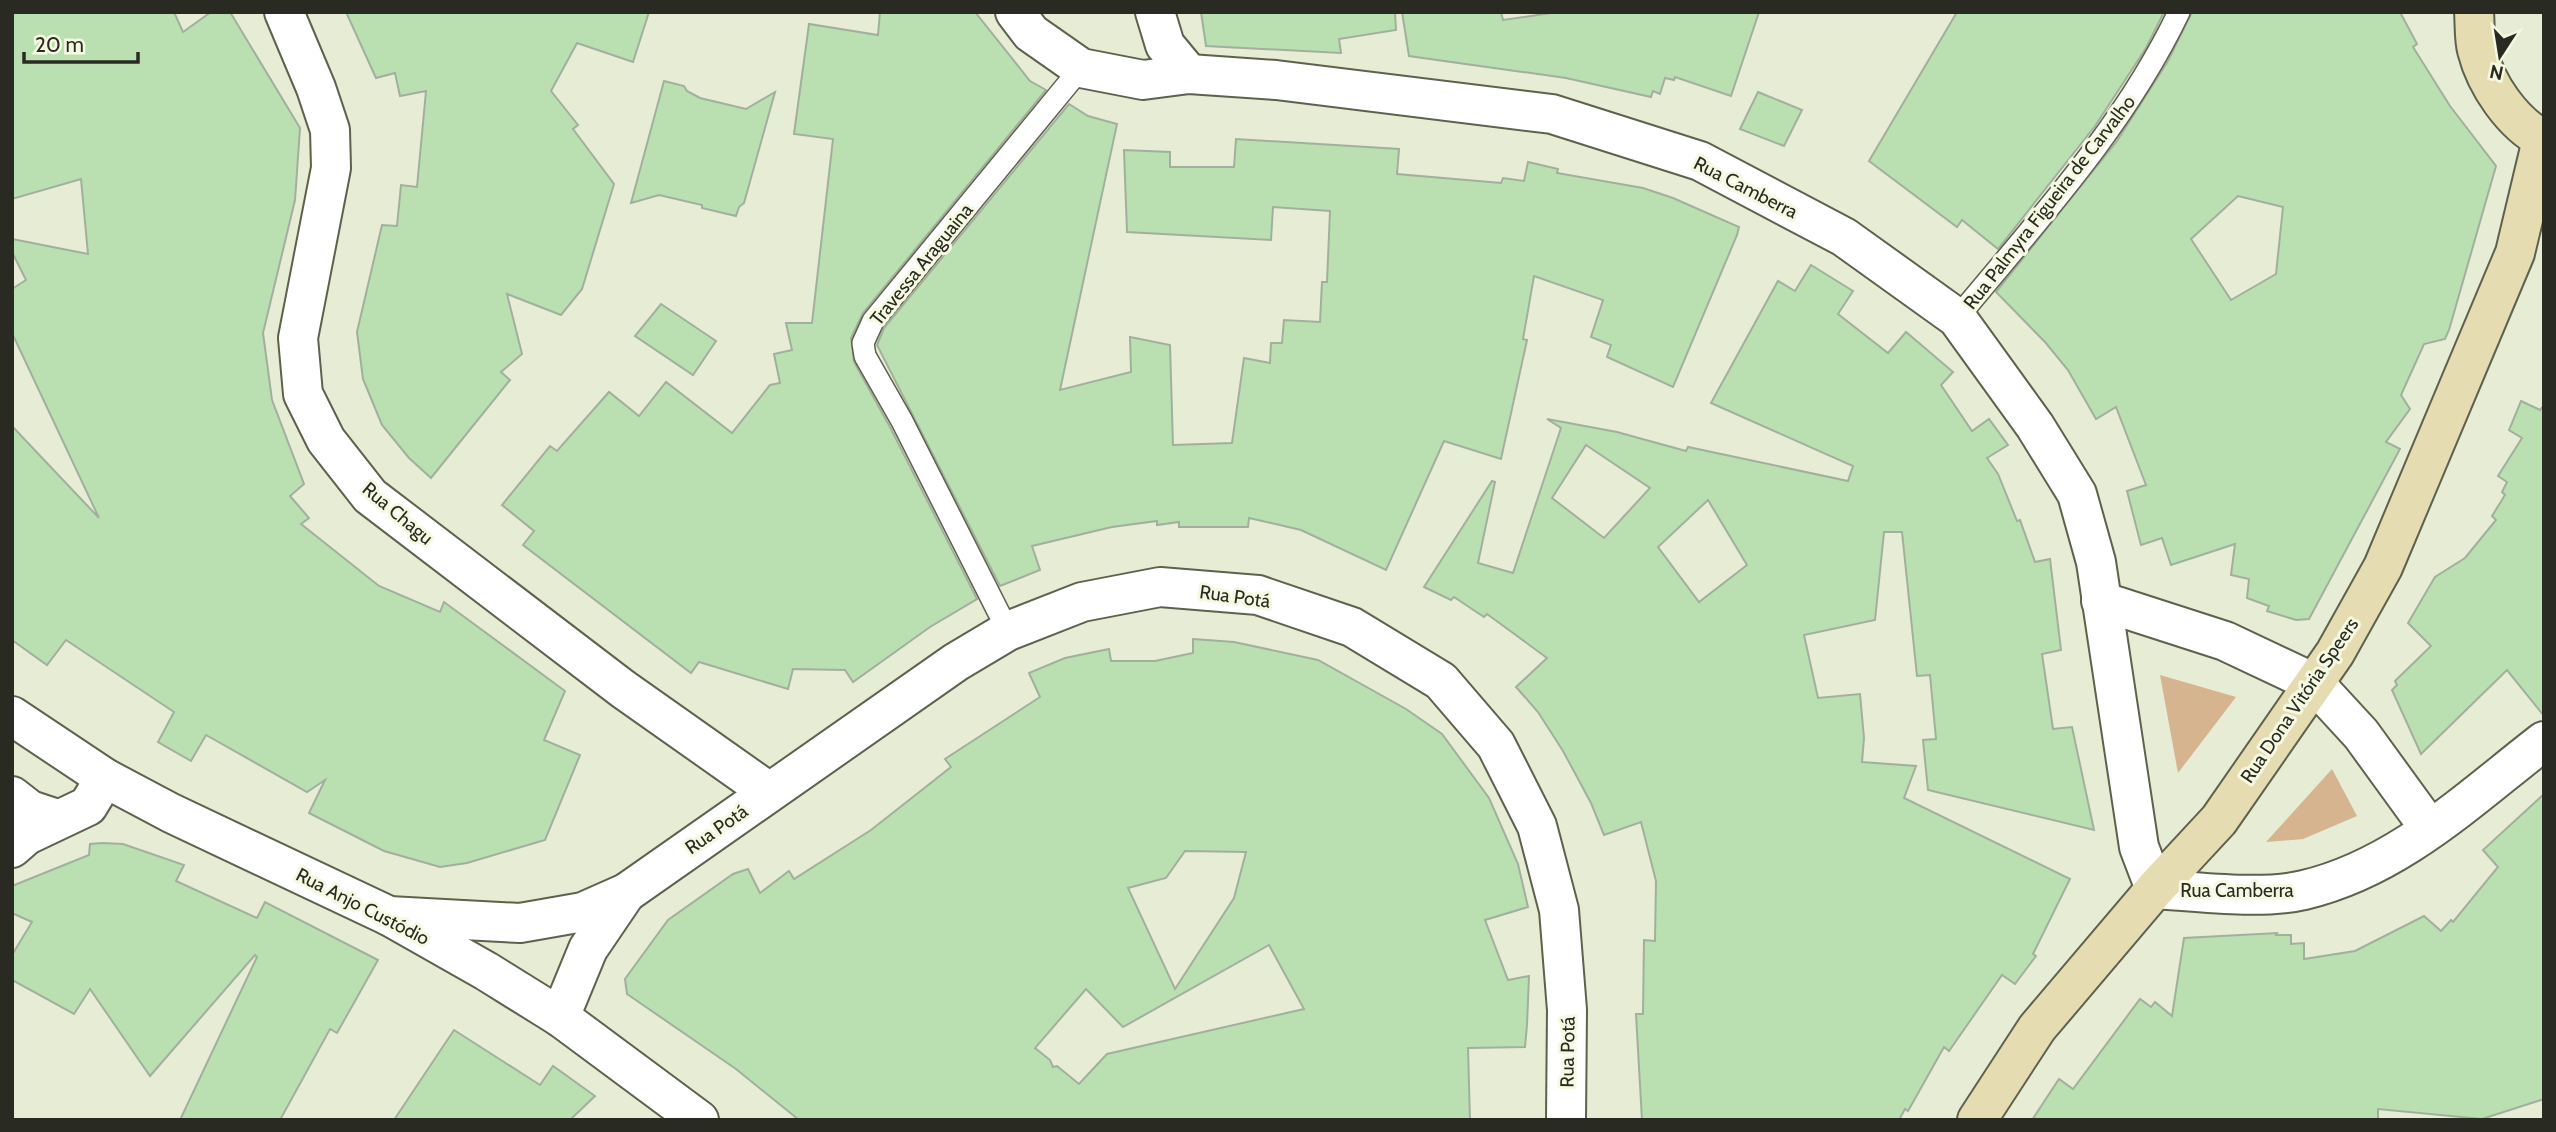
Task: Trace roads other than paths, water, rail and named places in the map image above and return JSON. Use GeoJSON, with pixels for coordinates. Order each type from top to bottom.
{"type":"FeatureCollection","features":[{"type":"Feature","properties":{"kind":"street","name":"Rua Chagu"},"geometry":{"type":"LineString","coordinates":[[284,12],[316,88],[330,130],[331,168],[298,338],[303,394],[326,440],[370,496],[623,689],[769,792]]}},
{"type":"Feature","properties":{"kind":"street"},"geometry":{"type":"LineString","coordinates":[[1155,12],[1165,45],[1189,74]]}},
{"type":"Feature","properties":{"kind":"street"},"geometry":{"type":"LineString","coordinates":[[2474,12],[2477,49],[2492,86],[2515,119],[2543,140]]}},
{"type":"Feature","properties":{"kind":"street","name":"Rua Camberra"},"geometry":{"type":"LineString","coordinates":[[1017,13],[1031,33],[1081,68],[1143,80],[1189,74],[1396,92],[1552,114],[1700,162],[1844,237],[1957,318],[2035,426],[2077,494],[2096,562],[2139,847],[2155,889],[2237,894],[2302,891],[2346,877],[2430,830],[2544,741]]}},
{"type":"Feature","properties":{"kind":"street","name":"Rua Dona Vitória Speers"},"geometry":{"type":"LineString","coordinates":[[1977,1120],[2037,1028],[2155,889],[2219,820],[2334,653],[2383,567],[2515,253],[2543,140]]}},
{"type":"Feature","properties":{"kind":"street","name":"Rua Potá"},"geometry":{"type":"LineString","coordinates":[[389,916],[520,923],[583,912],[626,892],[957,662],[1009,631],[1082,602],[1160,587],[1258,595],[1352,627],[1441,681],[1496,745],[1537,826],[1559,910],[1567,1010],[1566,1120]]}},
{"type":"Feature","properties":{"kind":"street"},"geometry":{"type":"LineString","coordinates":[[2101,601],[2225,640],[2314,683],[2361,734],[2430,830]]}},
{"type":"Feature","properties":{"kind":"street","name":"Rua Anjo Custódio"},"geometry":{"type":"LineString","coordinates":[[14,724],[105,778],[171,813],[389,916],[560,1017],[699,1120]]}},
{"type":"Feature","properties":{"kind":"street"},"geometry":{"type":"LineString","coordinates":[[12,848],[27,835],[88,806],[105,778]]}},
{"type":"Feature","properties":{"kind":"street"},"geometry":{"type":"LineString","coordinates":[[12,796],[30,810],[57,819]]}},
{"type":"Feature","properties":{"kind":"street","name":"Rua Potá"},"geometry":{"type":"LineString","coordinates":[[560,1017],[588,949],[626,892]]}},
{"type":"Feature","properties":{"kind":"lane","name":"Rua Palmyra Figueira de Carvalho"},"geometry":{"type":"LineString","coordinates":[[1957,318],[2129,105],[2156,60],[2179,12]]}},
{"type":"Feature","properties":{"kind":"lane","name":"Travessa Araguaina"},"geometry":{"type":"LineString","coordinates":[[1009,631],[902,421],[865,356],[863,344],[873,321],[1081,68]]}}]}
